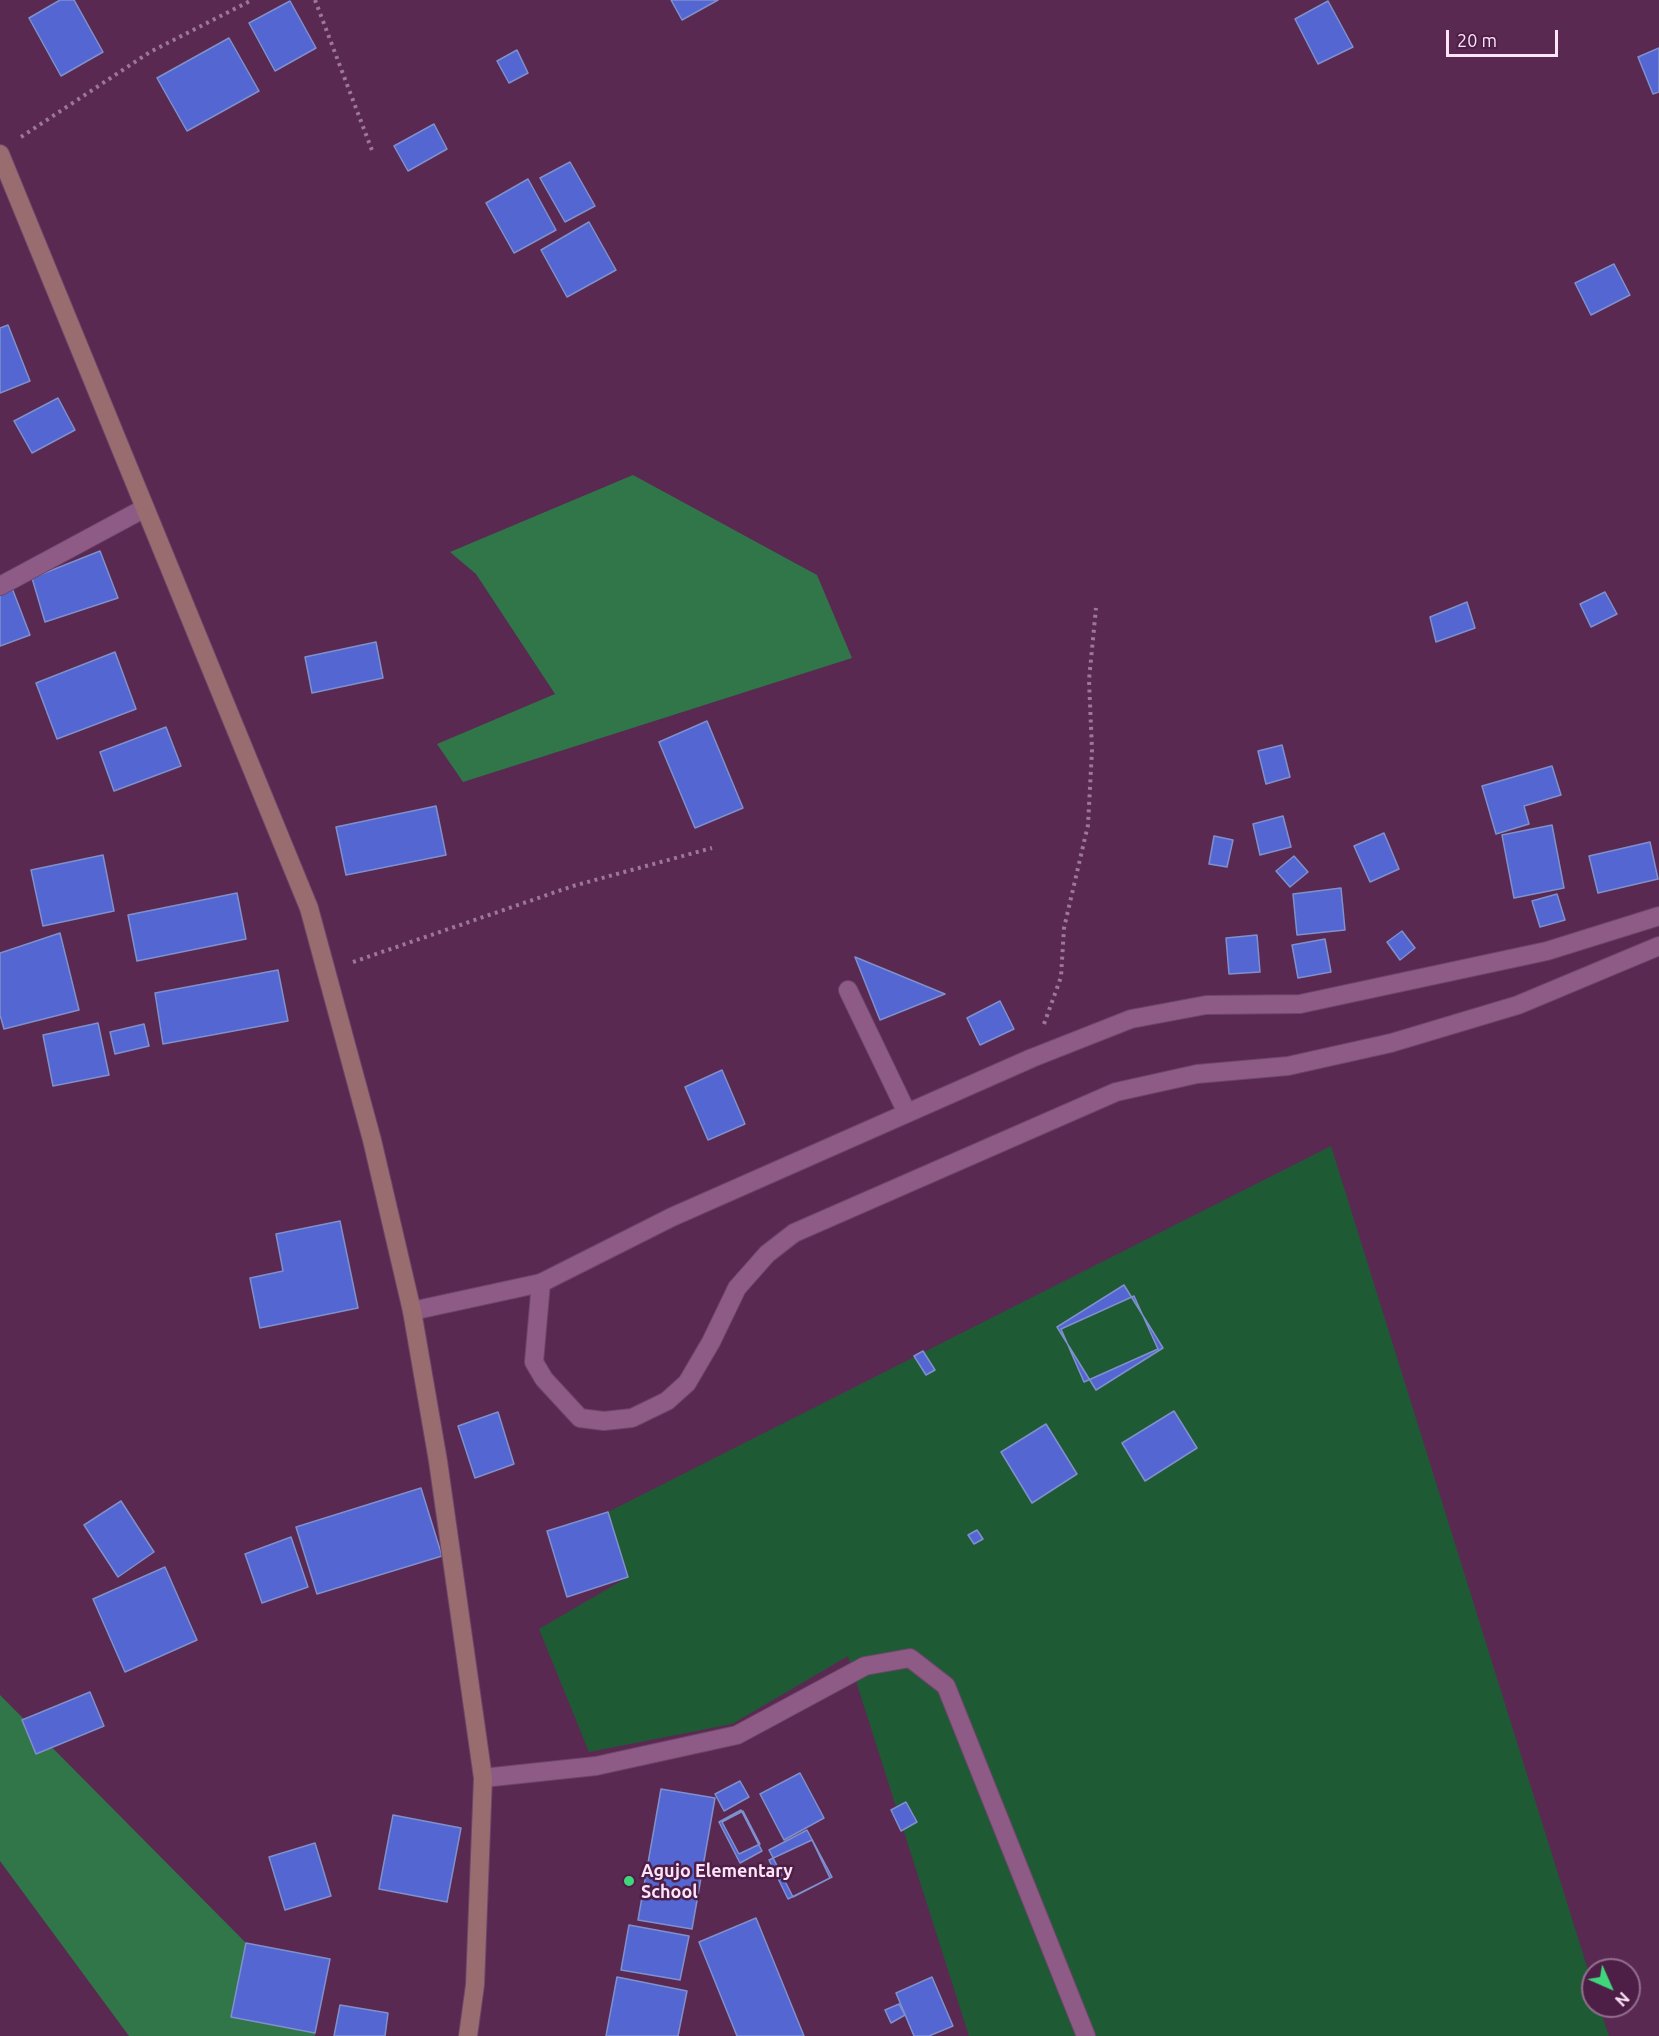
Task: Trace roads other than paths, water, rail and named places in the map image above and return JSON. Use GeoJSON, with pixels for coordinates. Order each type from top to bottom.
{"type":"FeatureCollection","features":[{"type":"Feature","properties":{"kind":"main road"},"geometry":{"type":"LineString","coordinates":[[0,154],[309,909],[372,1140],[412,1311],[438,1461],[483,1778],[475,1985],[468,2036]]}},
{"type":"Feature","properties":{"kind":"street"},"geometry":{"type":"LineString","coordinates":[[0,586],[145,508]]}},
{"type":"Feature","properties":{"kind":"street"},"geometry":{"type":"LineString","coordinates":[[412,1311],[541,1283],[672,1217],[1032,1058],[1131,1019],[1206,1005],[1300,1004],[1547,951],[1659,916]]}},
{"type":"Feature","properties":{"kind":"street"},"geometry":{"type":"LineString","coordinates":[[541,1283],[534,1362],[544,1379],[580,1418],[604,1422],[632,1418],[667,1401],[687,1383],[711,1342],[737,1288],[767,1254],[794,1233],[1116,1092],[1197,1074],[1288,1066],[1391,1043],[1518,1005],[1659,946]]}},
{"type":"Feature","properties":{"kind":"street"},"geometry":{"type":"LineString","coordinates":[[848,990],[907,1113]]}},
{"type":"Feature","properties":{"kind":"street"},"geometry":{"type":"LineString","coordinates":[[483,1778],[596,1766],[737,1735],[865,1666],[910,1658],[946,1686],[1086,2036]]}},
{"type":"Feature","properties":{"kind":"place","name":"Agujo Elementary School"},"geometry":{"type":"Point","coordinates":[629,1881]}}]}
